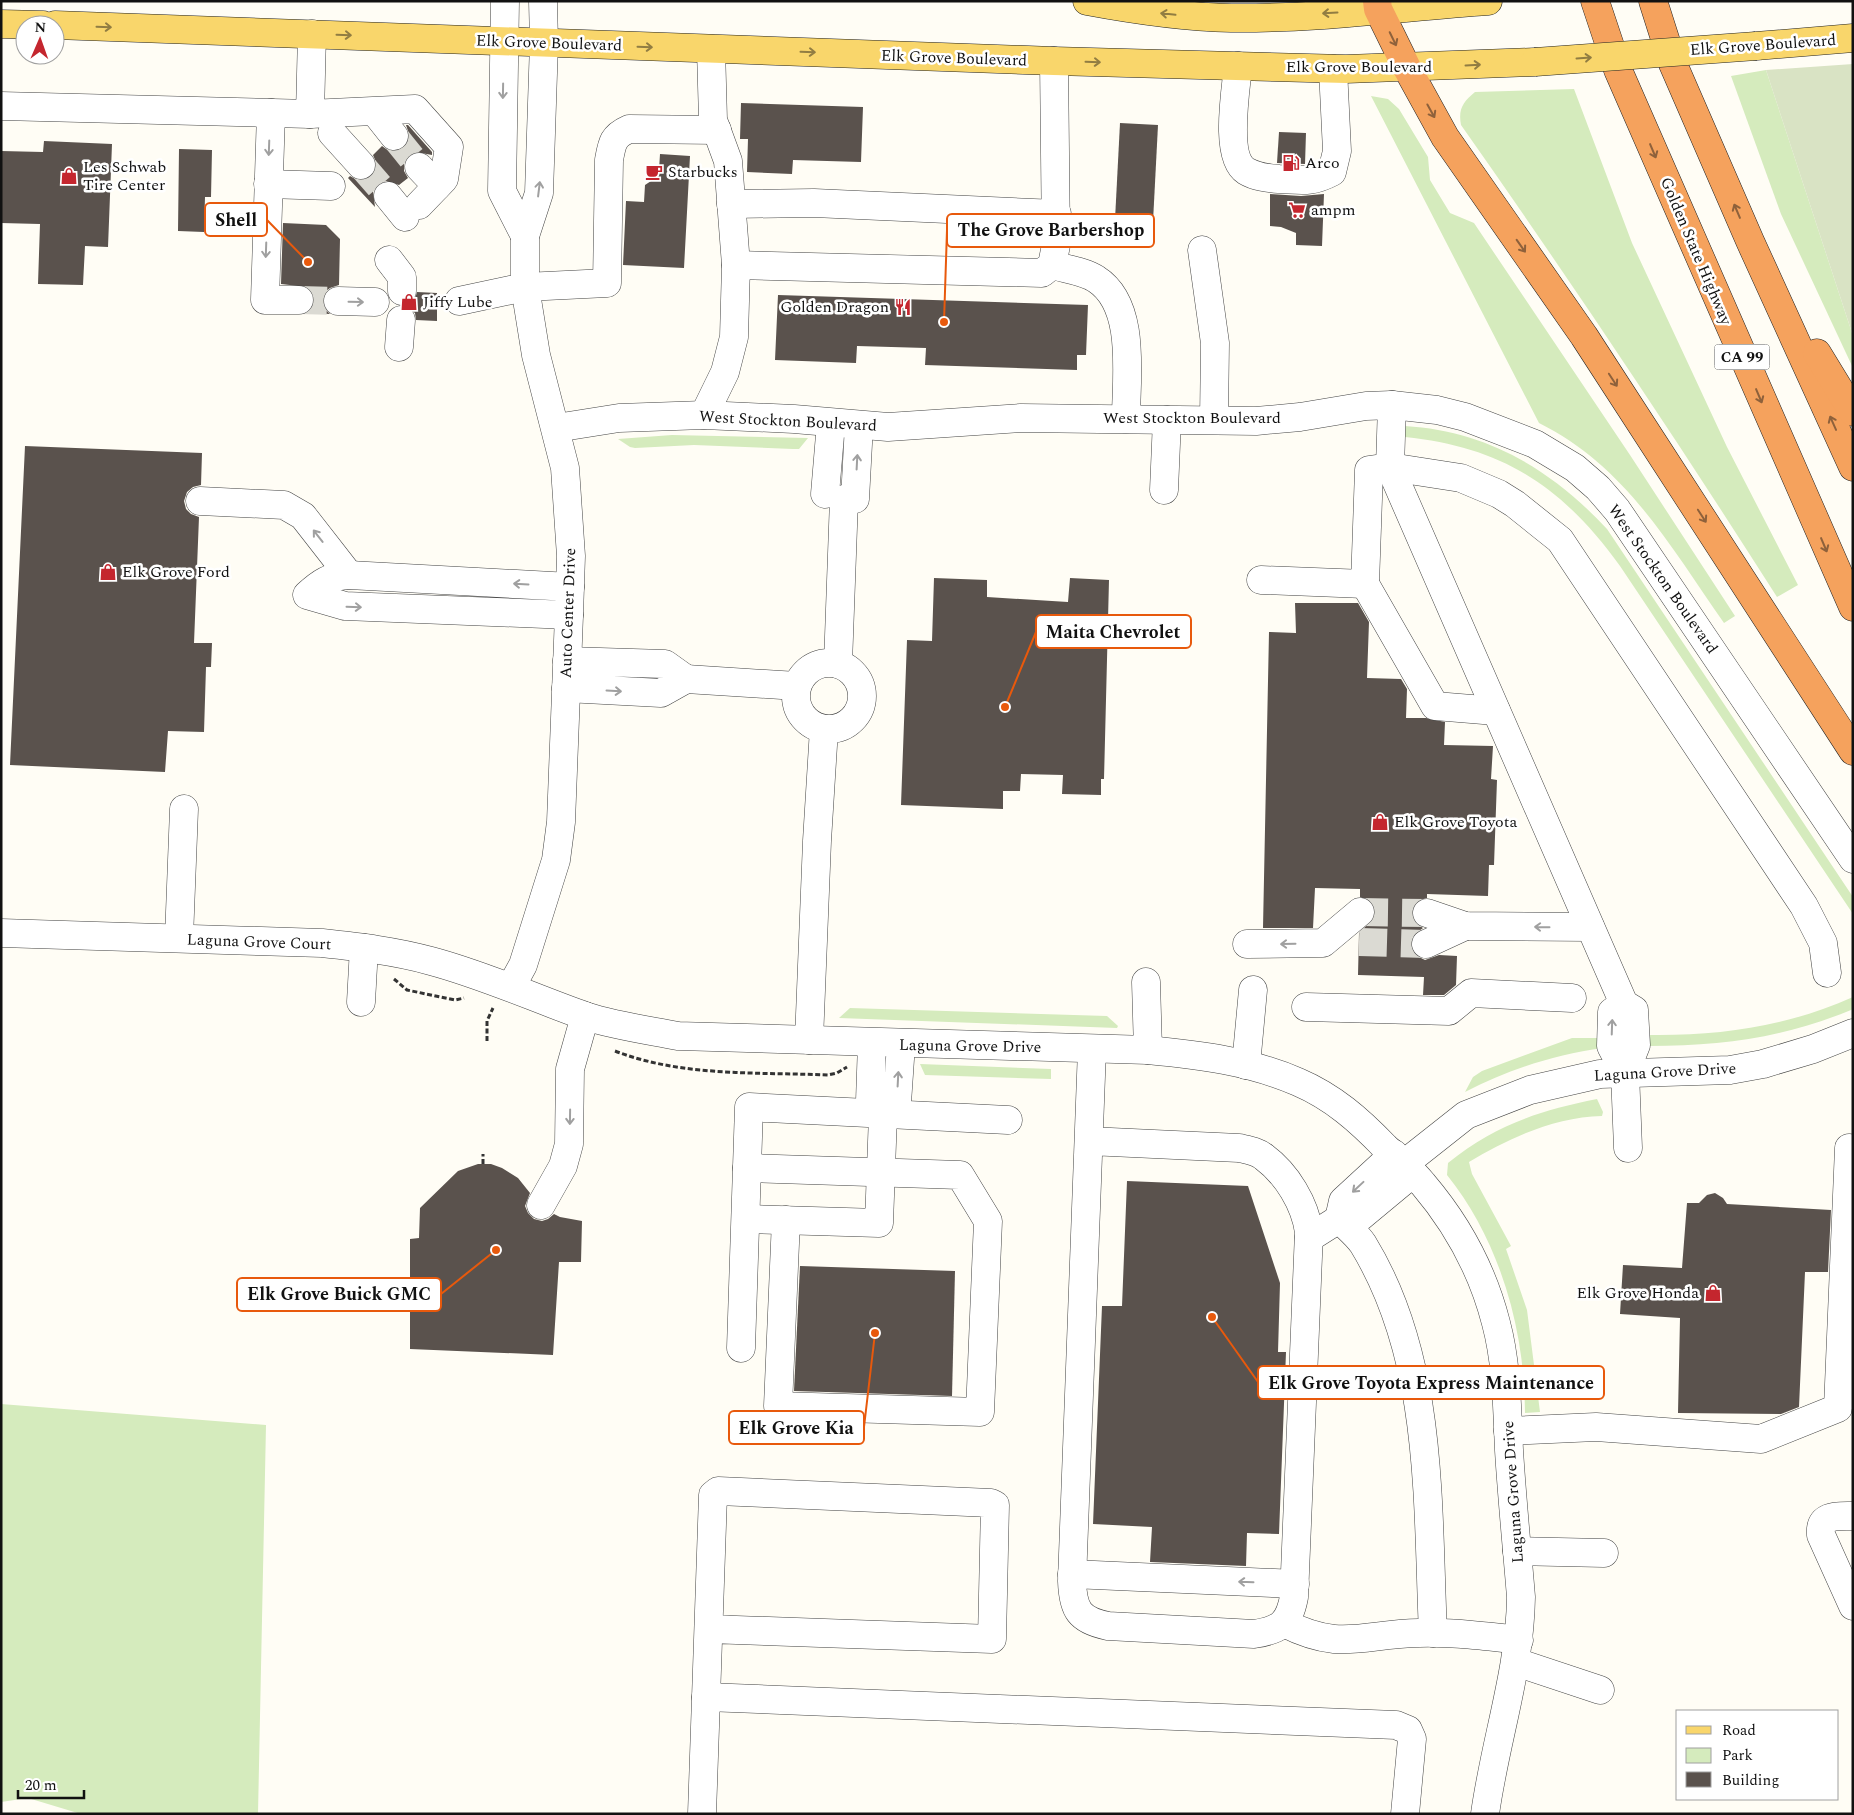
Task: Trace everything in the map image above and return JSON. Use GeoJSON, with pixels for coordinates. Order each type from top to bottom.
{"type":"FeatureCollection","features":[{"type":"Feature","properties":{"kind":"highway","name":"Golden State Highway"},"geometry":{"type":"LineString","coordinates":[[1595,1],[1622,79],[1853,607]]}},
{"type":"Feature","properties":{"kind":"highway"},"geometry":{"type":"LineString","coordinates":[[1653,1],[1673,64],[1750,241],[1853,467]]}},
{"type":"Feature","properties":{"kind":"highway"},"geometry":{"type":"LineString","coordinates":[[1378,5],[1407,68],[1446,137],[1584,336],[1853,751]]}},
{"type":"Feature","properties":{"kind":"highway"},"geometry":{"type":"LineString","coordinates":[[1750,241],[1853,412]]}},
{"type":"Feature","properties":{"kind":"main road"},"geometry":{"type":"LineString","coordinates":[[1087,1],[1130,5],[1168,15],[1231,10],[1334,14],[1378,5],[1488,1]]}},
{"type":"Feature","properties":{"kind":"main road"},"geometry":{"type":"LineString","coordinates":[[1,24],[15,24]]}},
{"type":"Feature","properties":{"kind":"main road","name":"Elk Grove Boulevard"},"geometry":{"type":"LineString","coordinates":[[65,25],[1054,61],[1332,69],[1407,68],[1535,62],[1853,38]]}},
{"type":"Feature","properties":{"kind":"street","name":"Auto Center Drive"},"geometry":{"type":"LineString","coordinates":[[505,1],[502,191],[525,236]]}},
{"type":"Feature","properties":{"kind":"street","name":"Auto Center Drive"},"geometry":{"type":"LineString","coordinates":[[503,996],[523,965],[556,860],[561,822],[570,587],[569,501],[565,468],[556,428],[536,355],[525,287],[525,236],[539,192],[544,42],[543,1]]}},
{"type":"Feature","properties":{"kind":"street"},"geometry":{"type":"LineString","coordinates":[[310,114],[312,34]]}},
{"type":"Feature","properties":{"kind":"street"},"geometry":{"type":"LineString","coordinates":[[704,415],[725,372],[734,338],[736,265],[728,162],[714,120],[711,49]]}},
{"type":"Feature","properties":{"kind":"street"},"geometry":{"type":"LineString","coordinates":[[736,265],[1042,273],[1052,264],[1056,245],[1054,61]]}},
{"type":"Feature","properties":{"kind":"street"},"geometry":{"type":"LineString","coordinates":[[1238,66],[1233,113],[1235,157],[1244,170],[1261,178],[1315,181],[1332,172],[1338,151],[1332,69]]}},
{"type":"Feature","properties":{"kind":"street"},"geometry":{"type":"LineString","coordinates":[[1,106],[310,114],[415,109],[450,147],[444,179],[420,194],[388,196]]}},
{"type":"Feature","properties":{"kind":"street"},"geometry":{"type":"LineString","coordinates":[[375,112],[394,136]]}},
{"type":"Feature","properties":{"kind":"street"},"geometry":{"type":"LineString","coordinates":[[271,113],[265,300],[299,300]]}},
{"type":"Feature","properties":{"kind":"street"},"geometry":{"type":"LineString","coordinates":[[459,301],[525,287],[608,283],[609,160],[612,142],[618,134],[629,129],[717,130]]}},
{"type":"Feature","properties":{"kind":"street"},"geometry":{"type":"LineString","coordinates":[[332,133],[361,165]]}},
{"type":"Feature","properties":{"kind":"street"},"geometry":{"type":"LineString","coordinates":[[268,184],[331,186]]}},
{"type":"Feature","properties":{"kind":"street"},"geometry":{"type":"LineString","coordinates":[[731,204],[814,203],[1057,214]]}},
{"type":"Feature","properties":{"kind":"street"},"geometry":{"type":"LineString","coordinates":[[1202,250],[1215,343],[1214,420]]}},
{"type":"Feature","properties":{"kind":"street"},"geometry":{"type":"LineString","coordinates":[[389,260],[402,277],[402,292]]}},
{"type":"Feature","properties":{"kind":"street"},"geometry":{"type":"LineString","coordinates":[[1052,264],[1096,278],[1115,299],[1125,324],[1126,420]]}},
{"type":"Feature","properties":{"kind":"street"},"geometry":{"type":"LineString","coordinates":[[338,301],[375,302]]}},
{"type":"Feature","properties":{"kind":"street"},"geometry":{"type":"LineString","coordinates":[[399,347],[401,320]]}},
{"type":"Feature","properties":{"kind":"street"},"geometry":{"type":"LineString","coordinates":[[1392,405],[1390,467],[1624,1004],[1612,1012],[1611,1046],[1625,1073],[1628,1148]]}},
{"type":"Feature","properties":{"kind":"street","name":"West Stockton Boulevard"},"geometry":{"type":"LineString","coordinates":[[556,428],[618,418],[704,415],[794,419],[888,427],[1021,418],[1256,421],[1300,417],[1366,406],[1392,405],[1437,410],[1500,429],[1554,453],[1598,488],[1635,535],[1853,859]]}},
{"type":"Feature","properties":{"kind":"street"},"geometry":{"type":"LineString","coordinates":[[1164,490],[1167,420]]}},
{"type":"Feature","properties":{"kind":"street"},"geometry":{"type":"LineString","coordinates":[[831,423],[841,497],[838,664]]}},
{"type":"Feature","properties":{"kind":"street"},"geometry":{"type":"LineString","coordinates":[[841,497],[859,425]]}},
{"type":"Feature","properties":{"kind":"street"},"geometry":{"type":"LineString","coordinates":[[1496,711],[1435,706],[1365,584],[1369,470],[1390,467],[1461,478],[1499,494],[1560,540],[1804,906],[1823,942],[1826,973]]}},
{"type":"Feature","properties":{"kind":"street"},"geometry":{"type":"LineString","coordinates":[[200,501],[284,505],[303,516],[349,575]]}},
{"type":"Feature","properties":{"kind":"street"},"geometry":{"type":"LineString","coordinates":[[569,615],[345,606],[307,596],[320,583],[334,576],[349,575],[570,587]]}},
{"type":"Feature","properties":{"kind":"street"},"geometry":{"type":"LineString","coordinates":[[1261,580],[1365,584]]}},
{"type":"Feature","properties":{"kind":"street"},"geometry":{"type":"LineString","coordinates":[[567,661],[665,664],[686,679],[797,686]]}},
{"type":"Feature","properties":{"kind":"street"},"geometry":{"type":"LineString","coordinates":[[825,663],[838,664],[848,669],[858,678],[863,697],[857,715],[843,727],[824,729],[807,721],[796,705],[797,686],[808,670],[825,663]]}},
{"type":"Feature","properties":{"kind":"street"},"geometry":{"type":"LineString","coordinates":[[566,688],[661,693],[686,679]]}},
{"type":"Feature","properties":{"kind":"street"},"geometry":{"type":"LineString","coordinates":[[809,1040],[817,841],[824,729]]}},
{"type":"Feature","properties":{"kind":"street"},"geometry":{"type":"LineString","coordinates":[[179,938],[184,809]]}},
{"type":"Feature","properties":{"kind":"street"},"geometry":{"type":"LineString","coordinates":[[1323,943],[1360,912]]}},
{"type":"Feature","properties":{"kind":"street"},"geometry":{"type":"LineString","coordinates":[[1427,913],[1465,926],[1590,927]]}},
{"type":"Feature","properties":{"kind":"street"},"geometry":{"type":"LineString","coordinates":[[1426,944],[1465,926]]}},
{"type":"Feature","properties":{"kind":"street","name":"Laguna Grove Court"},"geometry":{"type":"LineString","coordinates":[[1,933],[322,943],[364,948],[431,961],[503,996]]}},
{"type":"Feature","properties":{"kind":"street"},"geometry":{"type":"LineString","coordinates":[[1247,944],[1359,942]]}},
{"type":"Feature","properties":{"kind":"street"},"geometry":{"type":"LineString","coordinates":[[361,1002],[364,948]]}},
{"type":"Feature","properties":{"kind":"street"},"geometry":{"type":"LineString","coordinates":[[1146,982],[1148,1050]]}},
{"type":"Feature","properties":{"kind":"street"},"geometry":{"type":"LineString","coordinates":[[1246,1065],[1253,990]]}},
{"type":"Feature","properties":{"kind":"street"},"geometry":{"type":"LineString","coordinates":[[1306,1007],[1449,1011],[1471,993],[1572,998]]}},
{"type":"Feature","properties":{"kind":"street","name":"Laguna Grove Drive"},"geometry":{"type":"LineString","coordinates":[[503,996],[620,1026],[678,1036],[1148,1050],[1203,1055],[1246,1065],[1299,1082],[1334,1101],[1360,1121],[1404,1164],[1442,1206],[1481,1277],[1498,1333],[1504,1371],[1521,1597],[1518,1651],[1485,1814]]}},
{"type":"Feature","properties":{"kind":"street"},"geometry":{"type":"LineString","coordinates":[[541,1205],[563,1166],[569,1144],[570,1069],[585,1016]]}},
{"type":"Feature","properties":{"kind":"street","name":"Laguna Grove Drive"},"geometry":{"type":"LineString","coordinates":[[1404,1164],[1466,1115],[1494,1102],[1530,1090],[1600,1074],[1730,1070],[1813,1049],[1853,1033]]}},
{"type":"Feature","properties":{"kind":"street"},"geometry":{"type":"LineString","coordinates":[[746,1219],[879,1223],[883,1115],[870,1101],[872,1043]]}},
{"type":"Feature","properties":{"kind":"street"},"geometry":{"type":"LineString","coordinates":[[883,1115],[897,1103],[901,1044]]}},
{"type":"Feature","properties":{"kind":"street"},"geometry":{"type":"LineString","coordinates":[[1089,1141],[1239,1148],[1255,1151],[1264,1156],[1290,1185],[1307,1219],[1309,1238],[1295,1584],[1291,1612],[1284,1623],[1272,1631],[1254,1634],[1094,1623],[1082,1616],[1075,1604],[1072,1574],[1092,1049]]}},
{"type":"Feature","properties":{"kind":"street"},"geometry":{"type":"LineString","coordinates":[[741,1348],[749,1108],[1008,1120]]}},
{"type":"Feature","properties":{"kind":"street"},"geometry":{"type":"LineString","coordinates":[[1508,1431],[1596,1428],[1761,1440],[1845,1410],[1848,1148]]}},
{"type":"Feature","properties":{"kind":"street"},"geometry":{"type":"LineString","coordinates":[[1309,1238],[1339,1219],[1360,1217],[1404,1164]]}},
{"type":"Feature","properties":{"kind":"street"},"geometry":{"type":"LineString","coordinates":[[747,1168],[960,1175],[988,1221],[980,1412],[778,1406],[786,1220]]}},
{"type":"Feature","properties":{"kind":"street"},"geometry":{"type":"LineString","coordinates":[[1339,1219],[1362,1243],[1393,1307],[1416,1381],[1426,1476],[1433,1633]]}},
{"type":"Feature","properties":{"kind":"street"},"geometry":{"type":"LineString","coordinates":[[702,1814],[708,1629],[713,1495],[718,1491],[981,1502],[995,1505],[992,1639],[708,1629]]}},
{"type":"Feature","properties":{"kind":"street"},"geometry":{"type":"LineString","coordinates":[[1853,1516],[1829,1518],[1823,1521],[1820,1528],[1821,1536],[1853,1606]]}},
{"type":"Feature","properties":{"kind":"street"},"geometry":{"type":"LineString","coordinates":[[1517,1551],[1604,1553]]}},
{"type":"Feature","properties":{"kind":"street"},"geometry":{"type":"LineString","coordinates":[[1072,1574],[1295,1584]]}},
{"type":"Feature","properties":{"kind":"street"},"geometry":{"type":"LineString","coordinates":[[1284,1623],[1305,1634],[1325,1640],[1352,1640],[1433,1633],[1518,1651],[1600,1690]]}},
{"type":"Feature","properties":{"kind":"street"},"geometry":{"type":"LineString","coordinates":[[706,1697],[1396,1725],[1408,1730],[1412,1739],[1405,1814]]}},
{"type":"Feature","properties":{"kind":"path"},"geometry":{"type":"LineString","coordinates":[[487,1041],[487,1021],[503,996]]}},
{"type":"Feature","properties":{"kind":"path"},"geometry":{"type":"LineString","coordinates":[[483,1154],[483,1164]]}},
{"type":"Feature","properties":{"kind":"green space"},"geometry":{"type":"Polygon","coordinates":[[[1853,64],[1853,336],[1766,70],[1853,64]]]}},
{"type":"Feature","properties":{"kind":"green space"},"geometry":{"type":"Polygon","coordinates":[[[1766,70],[1853,336],[1853,368],[1781,214],[1731,76],[1766,70]]]}},
{"type":"Feature","properties":{"kind":"green space"},"geometry":{"type":"Polygon","coordinates":[[[1574,89],[1632,243],[1727,447],[1798,585],[1777,597],[1622,359],[1461,125],[1460,114],[1462,106],[1475,92],[1574,89]]]}},
{"type":"Feature","properties":{"kind":"green space"},"geometry":{"type":"Polygon","coordinates":[[[1371,96],[1388,99],[1399,109],[1428,157],[1430,180],[1450,213],[1474,223],[1630,455],[1735,616],[1724,623],[1665,537],[1622,485],[1570,441],[1539,423],[1371,96]]]}},
{"type":"Feature","properties":{"kind":"green space"},"geometry":{"type":"Polygon","coordinates":[[[1405,426],[1435,429],[1464,436],[1491,445],[1516,457],[1564,489],[1607,529],[1853,897],[1853,914],[1620,566],[1576,514],[1553,493],[1501,461],[1472,450],[1440,442],[1405,437],[1405,426]]]}},
{"type":"Feature","properties":{"kind":"green space"},"geometry":{"type":"Polygon","coordinates":[[[672,435],[808,438],[799,449],[694,445],[635,448],[618,439],[672,435]]]}},
{"type":"Feature","properties":{"kind":"green space"},"geometry":{"type":"Polygon","coordinates":[[[1853,997],[1853,1009],[1851,1010],[1826,1020],[1776,1034],[1727,1042],[1649,1046],[1648,1035],[1701,1034],[1752,1028],[1803,1016],[1853,997]]]}},
{"type":"Feature","properties":{"kind":"green space"},"geometry":{"type":"Polygon","coordinates":[[[850,1008],[1107,1016],[1118,1026],[1117,1028],[839,1018],[850,1008]]]}},
{"type":"Feature","properties":{"kind":"green space"},"geometry":{"type":"Polygon","coordinates":[[[1572,1038],[1603,1038],[1603,1048],[1532,1064],[1498,1076],[1465,1092],[1473,1077],[1482,1071],[1572,1038]]]}},
{"type":"Feature","properties":{"kind":"green space"},"geometry":{"type":"Polygon","coordinates":[[[920,1064],[1051,1069],[1051,1079],[925,1075],[920,1064]]]}},
{"type":"Feature","properties":{"kind":"green space"},"geometry":{"type":"Polygon","coordinates":[[[1597,1099],[1603,1112],[1602,1116],[1567,1120],[1533,1130],[1469,1162],[1472,1174],[1511,1246],[1506,1249],[1527,1310],[1540,1412],[1525,1413],[1520,1350],[1506,1288],[1482,1228],[1466,1201],[1447,1175],[1448,1163],[1483,1139],[1518,1121],[1555,1109],[1597,1099]]]}},
{"type":"Feature","properties":{"kind":"green space"},"geometry":{"type":"Polygon","coordinates":[[[1,1404],[266,1425],[258,1814],[81,1814],[28,1798],[1,1802],[1,1404]]]}},
{"type":"Feature","properties":{"kind":"building"},"geometry":{"type":"Polygon","coordinates":[[[741,103],[863,107],[861,162],[793,160],[792,174],[747,172],[748,139],[740,139],[741,103]]]}},
{"type":"Feature","properties":{"kind":"building"},"geometry":{"type":"Polygon","coordinates":[[[1120,123],[1158,125],[1152,241],[1114,239],[1120,123]]]}},
{"type":"Feature","properties":{"kind":"building"},"geometry":{"type":"Polygon","coordinates":[[[406,125],[432,152],[432,155],[416,152],[409,155],[404,163],[404,171],[408,178],[399,185],[386,181],[378,184],[373,191],[375,207],[348,178],[350,176],[357,180],[364,180],[372,176],[376,169],[373,155],[382,146],[389,151],[404,148],[409,141],[406,125]]]}},
{"type":"Feature","properties":{"kind":"building"},"geometry":{"type":"Polygon","coordinates":[[[1279,132],[1306,133],[1305,164],[1277,163],[1279,132]]]}},
{"type":"Feature","properties":{"kind":"building"},"geometry":{"type":"Polygon","coordinates":[[[44,141],[112,144],[108,247],[85,246],[83,285],[38,284],[40,224],[1,223],[1,151],[43,152],[44,141]]]}},
{"type":"Feature","properties":{"kind":"building"},"geometry":{"type":"Polygon","coordinates":[[[179,149],[212,150],[211,197],[205,197],[204,232],[178,231],[179,149]]]}},
{"type":"Feature","properties":{"kind":"building"},"geometry":{"type":"Polygon","coordinates":[[[660,154],[690,156],[684,268],[623,265],[626,201],[644,202],[645,185],[654,179],[659,170],[660,154]]]}},
{"type":"Feature","properties":{"kind":"building","name":"ampm"},"geometry":{"type":"Polygon","coordinates":[[[1270,194],[1301,196],[1324,194],[1322,246],[1296,245],[1296,233],[1281,227],[1270,226],[1270,194]]]}},
{"type":"Feature","properties":{"kind":"building"},"geometry":{"type":"Polygon","coordinates":[[[283,223],[326,225],[340,239],[339,285],[325,292],[322,300],[324,308],[330,314],[307,313],[312,308],[315,300],[313,293],[307,287],[281,284],[283,223]]]}},
{"type":"Feature","properties":{"kind":"building"},"geometry":{"type":"Polygon","coordinates":[[[417,292],[437,293],[437,321],[416,320],[415,313],[406,306],[415,299],[417,292]]]}},
{"type":"Feature","properties":{"kind":"building"},"geometry":{"type":"Polygon","coordinates":[[[778,295],[1088,305],[1086,355],[1077,355],[1077,370],[925,365],[926,348],[857,346],[856,363],[775,360],[778,295]]]}},
{"type":"Feature","properties":{"kind":"building","name":"Elk Grove Ford"},"geometry":{"type":"Polygon","coordinates":[[[25,446],[202,453],[201,485],[193,487],[187,492],[184,501],[186,509],[191,514],[199,517],[194,643],[212,643],[211,667],[206,667],[204,732],[168,731],[165,772],[10,765],[25,446]]]}},
{"type":"Feature","properties":{"kind":"building"},"geometry":{"type":"Polygon","coordinates":[[[934,578],[987,580],[987,597],[1068,602],[1070,578],[1109,580],[1104,779],[1101,779],[1101,795],[1062,794],[1063,775],[1021,774],[1020,791],[1003,791],[1003,809],[901,805],[907,640],[932,641],[934,578]]]}},
{"type":"Feature","properties":{"kind":"building","name":"Elk Grove Toyota"},"geometry":{"type":"Polygon","coordinates":[[[1295,603],[1358,603],[1369,622],[1367,678],[1401,679],[1407,689],[1406,718],[1426,718],[1445,722],[1444,745],[1493,746],[1491,779],[1497,780],[1494,865],[1489,865],[1488,896],[1427,894],[1427,898],[1417,901],[1412,908],[1412,916],[1415,923],[1423,928],[1414,935],[1411,942],[1412,950],[1417,956],[1425,960],[1439,955],[1457,956],[1456,985],[1444,995],[1423,995],[1424,977],[1358,975],[1359,933],[1374,918],[1375,910],[1372,902],[1360,897],[1360,889],[1315,888],[1313,928],[1263,928],[1269,632],[1296,633],[1295,603]]]}},
{"type":"Feature","properties":{"kind":"building"},"geometry":{"type":"Polygon","coordinates":[[[478,1164],[491,1164],[502,1168],[518,1178],[530,1193],[525,1206],[528,1213],[534,1219],[542,1221],[554,1214],[582,1221],[581,1262],[559,1262],[553,1355],[410,1349],[410,1239],[419,1238],[420,1208],[458,1171],[478,1164]]]}},
{"type":"Feature","properties":{"kind":"building"},"geometry":{"type":"Polygon","coordinates":[[[1127,1181],[1248,1186],[1280,1283],[1278,1352],[1286,1352],[1279,1534],[1247,1533],[1246,1566],[1150,1562],[1152,1527],[1093,1524],[1102,1306],[1122,1306],[1127,1181]]]}},
{"type":"Feature","properties":{"kind":"building","name":"Elk Grove Honda"},"geometry":{"type":"Polygon","coordinates":[[[1715,1193],[1723,1198],[1727,1204],[1831,1210],[1828,1272],[1805,1272],[1799,1407],[1781,1414],[1678,1413],[1680,1318],[1620,1314],[1623,1265],[1682,1268],[1687,1203],[1699,1203],[1707,1195],[1715,1193]]]}},
{"type":"Feature","properties":{"kind":"building"},"geometry":{"type":"Polygon","coordinates":[[[800,1266],[955,1271],[952,1396],[794,1391],[800,1266]]]}},
{"type":"Feature","properties":{"kind":"tunnel"},"geometry":{"type":"LineString","coordinates":[[394,136],[419,167]]}},
{"type":"Feature","properties":{"kind":"tunnel"},"geometry":{"type":"LineString","coordinates":[[361,165],[388,196]]}},
{"type":"Feature","properties":{"kind":"tunnel"},"geometry":{"type":"LineString","coordinates":[[299,300],[338,301]]}},
{"type":"Feature","properties":{"kind":"tunnel"},"geometry":{"type":"LineString","coordinates":[[1360,912],[1427,913]]}},
{"type":"Feature","properties":{"kind":"tunnel"},"geometry":{"type":"LineString","coordinates":[[1359,942],[1426,944]]}},
{"type":"Feature","properties":{"kind":"place","name":"Arco"},"geometry":{"type":"Point","coordinates":[1291,163]}},
{"type":"Feature","properties":{"kind":"place","name":"Starbucks"},"geometry":{"type":"Point","coordinates":[654,172]}},
{"type":"Feature","properties":{"kind":"place","name":"Les Schwab Tire Center"},"geometry":{"type":"Point","coordinates":[69,176]}},
{"type":"Feature","properties":{"kind":"place","name":"ampm"},"geometry":{"type":"Point","coordinates":[1297,210]}},
{"type":"Feature","properties":{"kind":"place","name":"Shell"},"geometry":{"type":"Point","coordinates":[308,262]}},
{"type":"Feature","properties":{"kind":"place","name":"Jiffy Lube"},"geometry":{"type":"Point","coordinates":[409,302]}},
{"type":"Feature","properties":{"kind":"place","name":"Golden Dragon"},"geometry":{"type":"Point","coordinates":[903,307]}},
{"type":"Feature","properties":{"kind":"place","name":"The Grove Barbershop"},"geometry":{"type":"Point","coordinates":[944,322]}},
{"type":"Feature","properties":{"kind":"place","name":"Elk Grove Ford"},"geometry":{"type":"Point","coordinates":[108,572]}},
{"type":"Feature","properties":{"kind":"place","name":"Maita Chevrolet"},"geometry":{"type":"Point","coordinates":[1005,707]}},
{"type":"Feature","properties":{"kind":"place","name":"Elk Grove Toyota"},"geometry":{"type":"Point","coordinates":[1380,822]}},
{"type":"Feature","properties":{"kind":"place","name":"Elk Grove Buick GMC"},"geometry":{"type":"Point","coordinates":[496,1250]}},
{"type":"Feature","properties":{"kind":"place","name":"Elk Grove Honda"},"geometry":{"type":"Point","coordinates":[1713,1293]}},
{"type":"Feature","properties":{"kind":"place","name":"Elk Grove Toyota Express Maintenance"},"geometry":{"type":"Point","coordinates":[1212,1317]}},
{"type":"Feature","properties":{"kind":"place","name":"Elk Grove Kia"},"geometry":{"type":"Point","coordinates":[875,1333]}}]}
